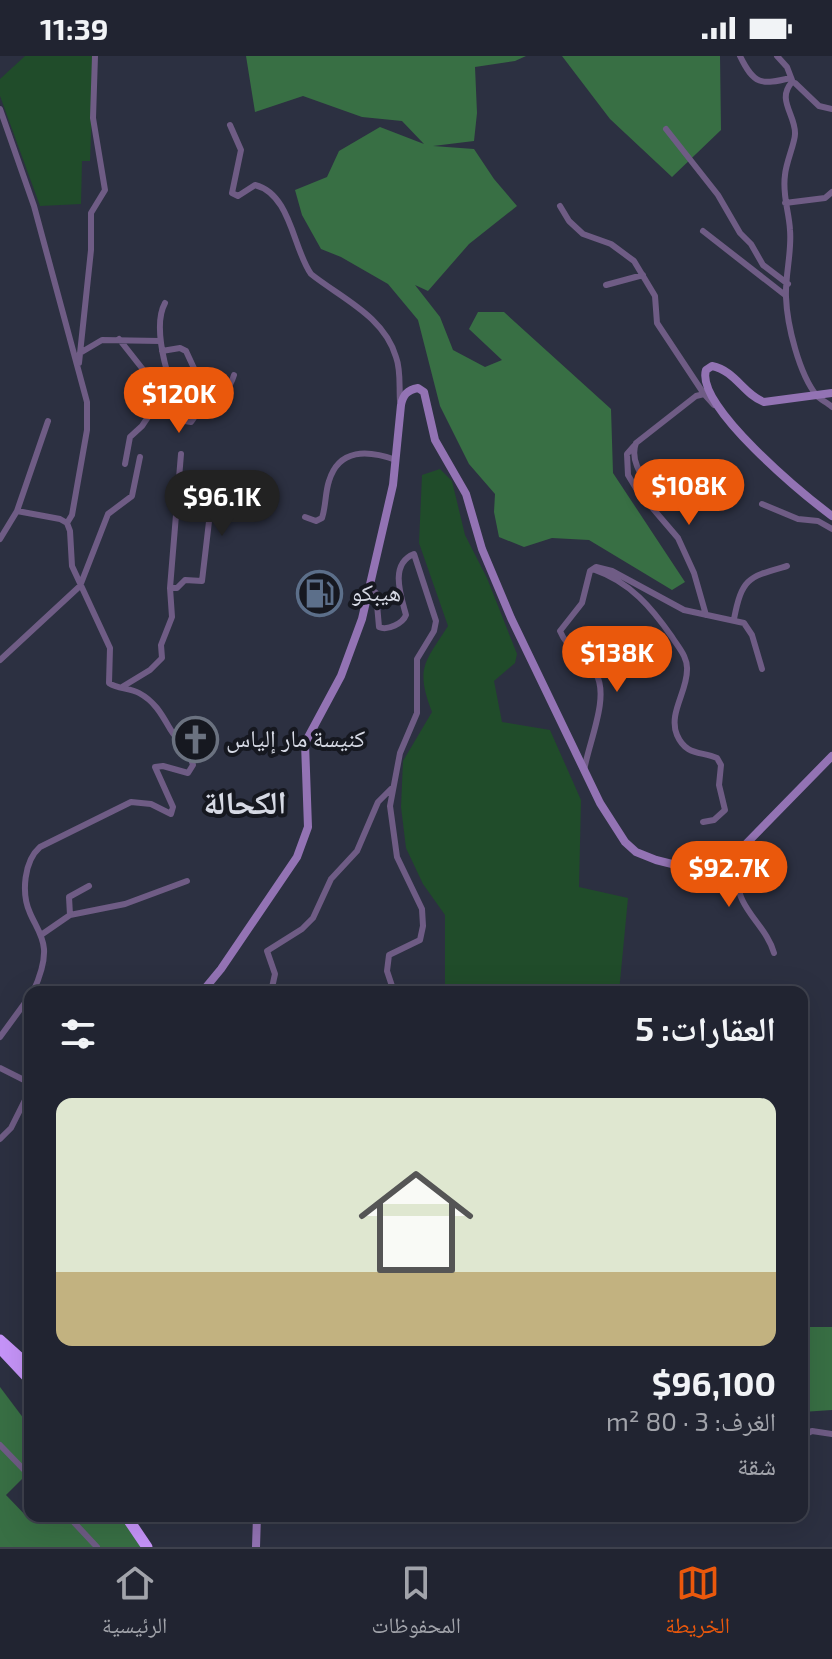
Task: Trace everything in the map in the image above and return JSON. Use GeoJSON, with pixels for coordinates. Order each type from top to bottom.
{"type":"FeatureCollection","features":[{"type":"Feature","properties":{"kind":"highway"},"geometry":{"type":"LineString","coordinates":[[0,1340],[24,1362]]}},
{"type":"Feature","properties":{"kind":"highway"},"geometry":{"type":"LineString","coordinates":[[0,1348],[24,1374]]}},
{"type":"Feature","properties":{"kind":"highway"},"geometry":{"type":"LineString","coordinates":[[130,1522],[147,1547]]}},
{"type":"Feature","properties":{"kind":"highway"},"geometry":{"type":"LineString","coordinates":[[137,1522],[153,1547]]}},
{"type":"Feature","properties":{"kind":"main road"},"geometry":{"type":"LineString","coordinates":[[832,393],[760,401],[727,371],[712,366],[706,370],[704,380],[727,420],[750,446],[832,516]]}},
{"type":"Feature","properties":{"kind":"main road"},"geometry":{"type":"LineString","coordinates":[[207,986],[301,851],[308,827],[305,743],[348,661],[367,599],[393,485],[401,405],[403,396],[412,389],[418,388],[424,392],[435,440],[466,494],[482,549],[511,618],[584,771],[625,842],[636,852],[673,865],[699,869],[724,862],[743,847],[832,756]]}},
{"type":"Feature","properties":{"kind":"main road"},"geometry":{"type":"LineString","coordinates":[[256,1547],[257,1522]]}},
{"type":"Feature","properties":{"kind":"street"},"geometry":{"type":"LineString","coordinates":[[78,367],[91,250],[91,213],[105,190],[93,118],[95,56]]}},
{"type":"Feature","properties":{"kind":"street"},"geometry":{"type":"LineString","coordinates":[[740,56],[755,80],[792,80],[819,106],[832,109]]}},
{"type":"Feature","properties":{"kind":"street"},"geometry":{"type":"LineString","coordinates":[[777,56],[787,67],[792,80]]}},
{"type":"Feature","properties":{"kind":"street"},"geometry":{"type":"LineString","coordinates":[[792,80],[787,87],[786,104],[795,134],[787,155],[784,178],[790,229],[786,296],[790,334],[797,357],[817,396],[832,407]]}},
{"type":"Feature","properties":{"kind":"street"},"geometry":{"type":"LineString","coordinates":[[0,109],[34,206],[87,402],[88,421],[72,515],[67,523]]}},
{"type":"Feature","properties":{"kind":"street"},"geometry":{"type":"LineString","coordinates":[[230,125],[241,150],[232,193],[238,196],[255,185],[261,186],[285,213],[311,274],[370,317],[380,328],[397,358],[401,405]]}},
{"type":"Feature","properties":{"kind":"street"},"geometry":{"type":"LineString","coordinates":[[666,129],[718,195],[763,265],[788,284]]}},
{"type":"Feature","properties":{"kind":"street"},"geometry":{"type":"LineString","coordinates":[[785,203],[825,198],[832,192]]}},
{"type":"Feature","properties":{"kind":"street"},"geometry":{"type":"LineString","coordinates":[[560,206],[576,228],[621,250],[634,261],[657,302],[657,323],[704,394],[727,420]]}},
{"type":"Feature","properties":{"kind":"street"},"geometry":{"type":"LineString","coordinates":[[703,231],[786,296]]}},
{"type":"Feature","properties":{"kind":"street"},"geometry":{"type":"LineString","coordinates":[[606,285],[643,275]]}},
{"type":"Feature","properties":{"kind":"street"},"geometry":{"type":"LineString","coordinates":[[165,303],[159,318],[160,341],[185,421],[191,422],[201,408],[225,392],[234,375]]}},
{"type":"Feature","properties":{"kind":"street"},"geometry":{"type":"LineString","coordinates":[[80,353],[97,342],[119,339],[160,341]]}},
{"type":"Feature","properties":{"kind":"street"},"geometry":{"type":"LineString","coordinates":[[119,339],[145,372],[151,398],[150,414],[130,437],[125,464]]}},
{"type":"Feature","properties":{"kind":"street"},"geometry":{"type":"LineString","coordinates":[[162,351],[180,348],[186,351],[210,403]]}},
{"type":"Feature","properties":{"kind":"street"},"geometry":{"type":"LineString","coordinates":[[704,394],[693,398],[627,454],[628,475],[637,490],[678,538],[694,573],[706,615]]}},
{"type":"Feature","properties":{"kind":"street"},"geometry":{"type":"LineString","coordinates":[[0,539],[17,511],[48,421]]}},
{"type":"Feature","properties":{"kind":"street"},"geometry":{"type":"LineString","coordinates":[[634,446],[638,469],[653,493]]}},
{"type":"Feature","properties":{"kind":"street"},"geometry":{"type":"LineString","coordinates":[[305,517],[316,521],[322,518],[330,478],[345,457],[353,453],[378,453],[396,460]]}},
{"type":"Feature","properties":{"kind":"street"},"geometry":{"type":"LineString","coordinates":[[122,687],[156,666],[162,658],[161,645],[172,617],[170,588],[181,454]]}},
{"type":"Feature","properties":{"kind":"street"},"geometry":{"type":"LineString","coordinates":[[0,660],[80,586],[108,514],[132,496],[140,457]]}},
{"type":"Feature","properties":{"kind":"street"},"geometry":{"type":"LineString","coordinates":[[170,588],[177,588],[185,580],[202,581],[210,513],[207,492]]}},
{"type":"Feature","properties":{"kind":"street"},"geometry":{"type":"LineString","coordinates":[[762,504],[798,519],[818,521],[832,529]]}},
{"type":"Feature","properties":{"kind":"street"},"geometry":{"type":"LineString","coordinates":[[17,511],[67,523],[72,566],[110,648],[109,683],[144,695],[162,713],[192,758],[192,768],[188,773],[160,765],[155,767],[173,807],[171,814],[151,804],[131,802],[32,853],[27,870],[26,899],[41,935],[44,953],[35,986]]}},
{"type":"Feature","properties":{"kind":"street"},"geometry":{"type":"LineString","coordinates":[[367,599],[375,590],[377,621],[382,629],[404,620],[406,615],[398,580],[408,556],[414,554],[436,621],[434,631],[417,659],[417,713],[400,753],[391,789],[390,810],[396,853],[420,902],[423,918],[422,935],[416,944],[396,949],[389,955],[387,971],[392,986]]}},
{"type":"Feature","properties":{"kind":"street"},"geometry":{"type":"LineString","coordinates":[[734,619],[740,591],[748,579],[787,566]]}},
{"type":"Feature","properties":{"kind":"street"},"geometry":{"type":"LineString","coordinates":[[591,569],[596,567],[612,571],[679,608],[734,619],[749,628],[762,669]]}},
{"type":"Feature","properties":{"kind":"street"},"geometry":{"type":"LineString","coordinates":[[584,771],[602,696],[600,682],[560,631],[582,603],[591,569]]}},
{"type":"Feature","properties":{"kind":"street"},"geometry":{"type":"LineString","coordinates":[[591,569],[611,576],[636,593],[658,617],[686,659],[686,679],[674,723],[677,737],[692,752],[717,758],[721,771],[719,785],[725,806],[719,817],[703,822]]}},
{"type":"Feature","properties":{"kind":"street"},"geometry":{"type":"LineString","coordinates":[[272,986],[275,974],[267,951],[302,929],[313,918],[331,879],[360,846],[377,804],[391,789]]}},
{"type":"Feature","properties":{"kind":"street"},"geometry":{"type":"LineString","coordinates":[[743,847],[746,857],[738,876],[742,901],[764,929],[774,953]]}},
{"type":"Feature","properties":{"kind":"street"},"geometry":{"type":"LineString","coordinates":[[41,935],[70,915],[125,904],[187,881]]}},
{"type":"Feature","properties":{"kind":"street"},"geometry":{"type":"LineString","coordinates":[[70,915],[69,897],[89,886]]}},
{"type":"Feature","properties":{"kind":"street"},"geometry":{"type":"LineString","coordinates":[[0,1037],[24,1004]]}},
{"type":"Feature","properties":{"kind":"street"},"geometry":{"type":"LineString","coordinates":[[0,1068],[24,1080]]}},
{"type":"Feature","properties":{"kind":"street"},"geometry":{"type":"LineString","coordinates":[[0,1139],[11,1128],[24,1102]]}},
{"type":"Feature","properties":{"kind":"street"},"geometry":{"type":"LineString","coordinates":[[808,1433],[832,1434]]}},
{"type":"Feature","properties":{"kind":"street"},"geometry":{"type":"LineString","coordinates":[[0,1445],[24,1470]]}},
{"type":"Feature","properties":{"kind":"street"},"geometry":{"type":"LineString","coordinates":[[74,1522],[97,1547]]}},
{"type":"Feature","properties":{"kind":"green space"},"geometry":{"type":"Polygon","coordinates":[[[25,56],[94,56],[90,161],[82,161],[81,204],[40,206],[0,96],[0,79],[25,56]]]}},
{"type":"Feature","properties":{"kind":"green space"},"geometry":{"type":"Polygon","coordinates":[[[246,56],[526,56],[515,61],[475,67],[477,113],[474,141],[433,146],[474,149],[517,206],[469,244],[428,291],[415,285],[440,317],[453,350],[485,367],[502,360],[469,329],[478,312],[504,312],[611,409],[613,473],[685,582],[672,590],[589,540],[552,538],[524,547],[499,537],[494,512],[495,494],[469,464],[440,406],[418,320],[388,284],[321,249],[302,215],[295,190],[327,177],[339,151],[380,127],[424,144],[402,121],[362,117],[303,96],[255,112],[246,56]]]}},
{"type":"Feature","properties":{"kind":"green space"},"geometry":{"type":"Polygon","coordinates":[[[562,56],[720,56],[721,130],[672,177],[610,119],[562,56]]]}},
{"type":"Feature","properties":{"kind":"green space"},"geometry":{"type":"Polygon","coordinates":[[[440,469],[452,481],[465,535],[487,578],[517,654],[515,663],[494,681],[502,722],[550,730],[581,800],[579,887],[628,898],[620,986],[445,986],[445,915],[423,884],[406,848],[401,807],[403,761],[432,712],[424,685],[425,666],[448,626],[419,543],[422,475],[440,469]]]}},
{"type":"Feature","properties":{"kind":"green space"},"geometry":{"type":"Polygon","coordinates":[[[808,1327],[832,1327],[832,1410],[808,1412],[808,1327]]]}},
{"type":"Feature","properties":{"kind":"green space"},"geometry":{"type":"Polygon","coordinates":[[[0,1387],[24,1419],[24,1477],[6,1495],[24,1514],[24,1522],[125,1522],[144,1547],[0,1547],[0,1387]]]}},
{"type":"Feature","properties":{"kind":"place","name":"هيبكو"},"geometry":{"type":"Point","coordinates":[320,593]}},
{"type":"Feature","properties":{"kind":"place","name":"كنيسة مار إلياس"},"geometry":{"type":"Point","coordinates":[195,739]}},
{"type":"Feature","properties":{"kind":"district","name":"الكحالة"},"geometry":{"type":"Point","coordinates":[245,803]}}]}
